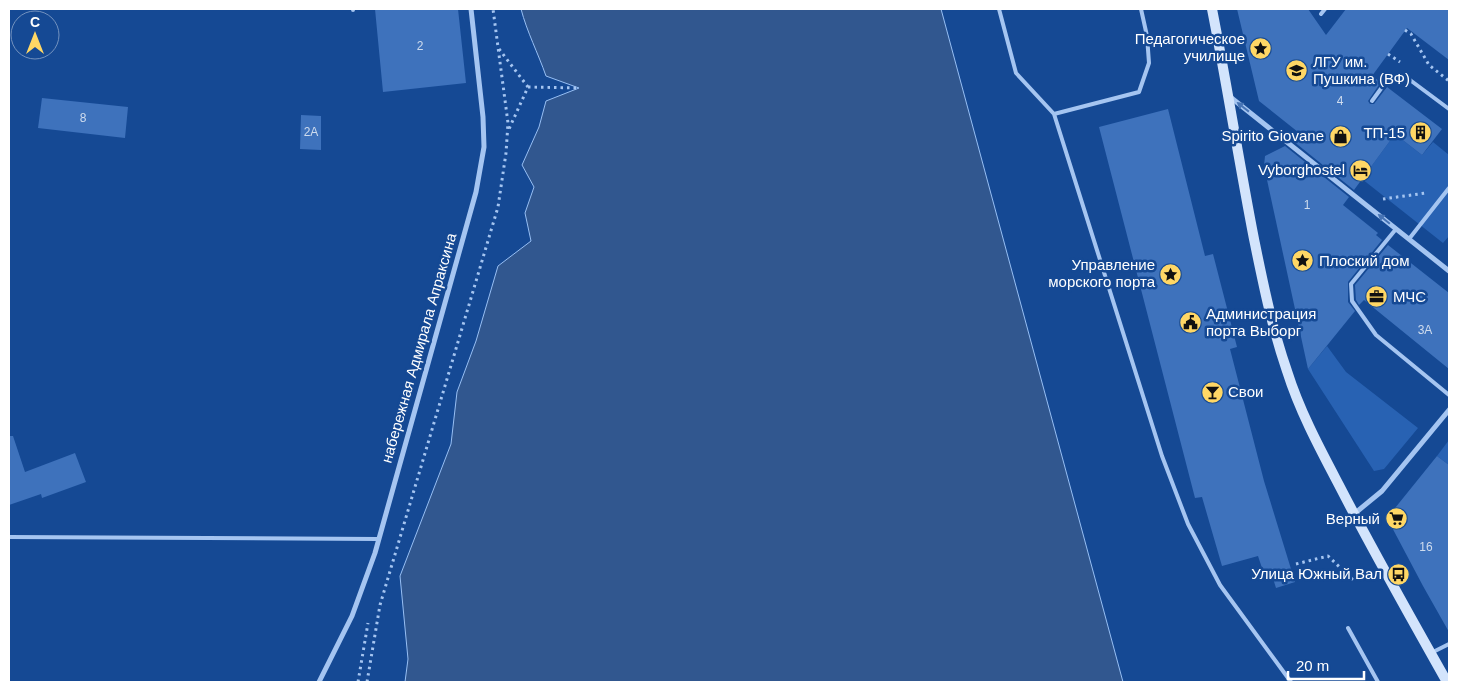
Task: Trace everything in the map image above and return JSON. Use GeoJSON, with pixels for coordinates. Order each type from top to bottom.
{"type":"FeatureCollection","features":[{"type":"Feature","properties":{"kind":"street","name":"набережная Адмирала Апраксина"},"geometry":{"type":"LineString","coordinates":[[319,682],[352,616],[378,539],[476,192],[484,147],[484,117],[471,9]]}},
{"type":"Feature","properties":{"kind":"street"},"geometry":{"type":"LineString","coordinates":[[1212,9],[1242,175],[1273,327],[1287,372],[1306,421],[1354,514],[1448,682]]}},
{"type":"Feature","properties":{"kind":"street"},"geometry":{"type":"LineString","coordinates":[[1229,96],[1449,271]]}},
{"type":"Feature","properties":{"kind":"street"},"geometry":{"type":"LineString","coordinates":[[1354,514],[1382,491],[1449,410]]}},
{"type":"Feature","properties":{"kind":"lane"},"geometry":{"type":"LineString","coordinates":[[999,9],[1016,73],[1054,114],[1162,456],[1188,524],[1220,585],[1291,682]]}},
{"type":"Feature","properties":{"kind":"lane"},"geometry":{"type":"LineString","coordinates":[[1054,114],[1139,92],[1149,62],[1147,36],[1141,9]]}},
{"type":"Feature","properties":{"kind":"lane"},"geometry":{"type":"LineString","coordinates":[[1321,14],[1324,9]]}},
{"type":"Feature","properties":{"kind":"lane"},"geometry":{"type":"LineString","coordinates":[[1372,100],[1388,79],[1406,77],[1449,109]]}},
{"type":"Feature","properties":{"kind":"lane"},"geometry":{"type":"LineString","coordinates":[[1408,239],[1449,188]]}},
{"type":"Feature","properties":{"kind":"lane"},"geometry":{"type":"LineString","coordinates":[[1396,229],[1351,284],[1352,301],[1376,335],[1449,395]]}},
{"type":"Feature","properties":{"kind":"lane"},"geometry":{"type":"LineString","coordinates":[[9,537],[378,539]]}},
{"type":"Feature","properties":{"kind":"lane"},"geometry":{"type":"LineString","coordinates":[[1348,628],[1378,682]]}},
{"type":"Feature","properties":{"kind":"lane"},"geometry":{"type":"LineString","coordinates":[[1431,653],[1449,644]]}},
{"type":"Feature","properties":{"kind":"path"},"geometry":{"type":"LineString","coordinates":[[367,682],[380,605],[498,207],[506,153],[508,123],[493,9]]}},
{"type":"Feature","properties":{"kind":"path"},"geometry":{"type":"LineString","coordinates":[[1404,30],[1411,34],[1429,65],[1449,81]]}},
{"type":"Feature","properties":{"kind":"path"},"geometry":{"type":"LineString","coordinates":[[498,49],[528,87]]}},
{"type":"Feature","properties":{"kind":"path"},"geometry":{"type":"LineString","coordinates":[[1388,54],[1397,61]]}},
{"type":"Feature","properties":{"kind":"path"},"geometry":{"type":"LineString","coordinates":[[528,87],[580,88]]}},
{"type":"Feature","properties":{"kind":"path"},"geometry":{"type":"LineString","coordinates":[[508,132],[528,87]]}},
{"type":"Feature","properties":{"kind":"path"},"geometry":{"type":"LineString","coordinates":[[1380,199],[1413,196],[1449,188]]}},
{"type":"Feature","properties":{"kind":"path"},"geometry":{"type":"LineString","coordinates":[[1296,564],[1328,556],[1353,580]]}},
{"type":"Feature","properties":{"kind":"shaded area"},"geometry":{"type":"Polygon","coordinates":[[[521,9],[941,9],[1123,682],[405,682],[408,659],[400,576],[451,444],[457,392],[476,341],[498,266],[531,241],[525,213],[534,187],[522,165],[539,127],[546,101],[579,88],[546,76],[521,9]]]}},
{"type":"Feature","properties":{"kind":"shaded area"},"geometry":{"type":"Polygon","coordinates":[[[1395,134],[1422,155],[1433,142],[1449,155],[1449,236],[1443,243],[1362,179],[1395,134]]]}},
{"type":"Feature","properties":{"kind":"shaded area"},"geometry":{"type":"Polygon","coordinates":[[[1327,346],[1346,372],[1418,428],[1384,469],[1374,471],[1308,369],[1327,346]]]}},
{"type":"Feature","properties":{"kind":"shaded area"},"geometry":{"type":"Polygon","coordinates":[[[1449,440],[1449,465],[1437,456],[1449,440]]]}},
{"type":"Feature","properties":{"kind":"building"},"geometry":{"type":"Polygon","coordinates":[[[375,9],[458,9],[466,83],[383,92],[375,9]]]}},
{"type":"Feature","properties":{"kind":"building"},"geometry":{"type":"Polygon","coordinates":[[[1237,9],[1308,9],[1326,35],[1346,9],[1449,9],[1449,60],[1407,28],[1372,76],[1381,82],[1368,101],[1370,104],[1374,104],[1387,87],[1442,129],[1422,155],[1395,134],[1354,190],[1293,141],[1303,136],[1259,101],[1237,9]]]}},
{"type":"Feature","properties":{"kind":"building"},"geometry":{"type":"Polygon","coordinates":[[[42,98],[128,107],[125,138],[38,128],[42,98]]]}},
{"type":"Feature","properties":{"kind":"building","name":"Администрация порта Выборг"},"geometry":{"type":"Polygon","coordinates":[[[1168,109],[1205,256],[1213,254],[1237,347],[1230,349],[1264,481],[1295,582],[1276,588],[1271,572],[1264,574],[1258,556],[1222,566],[1202,497],[1195,498],[1099,127],[1168,109]]]}},
{"type":"Feature","properties":{"kind":"building"},"geometry":{"type":"Polygon","coordinates":[[[301,115],[321,116],[321,150],[300,149],[301,115]]]}},
{"type":"Feature","properties":{"kind":"building"},"geometry":{"type":"Polygon","coordinates":[[[1285,146],[1349,197],[1343,205],[1378,233],[1376,235],[1382,240],[1348,282],[1348,302],[1355,311],[1308,369],[1264,166],[1265,156],[1285,146]]]}},
{"type":"Feature","properties":{"kind":"building"},"geometry":{"type":"Polygon","coordinates":[[[1388,245],[1449,293],[1449,369],[1364,300],[1359,305],[1356,300],[1355,285],[1388,245]]]}},
{"type":"Feature","properties":{"kind":"building"},"geometry":{"type":"Polygon","coordinates":[[[9,436],[13,436],[25,472],[75,453],[86,482],[42,498],[41,494],[9,505],[9,436]]]}},
{"type":"Feature","properties":{"kind":"building"},"geometry":{"type":"Polygon","coordinates":[[[1437,456],[1449,465],[1449,632],[1387,518],[1437,456]]]}},
{"type":"Feature","properties":{"kind":"place","name":"Педагогическое училище"},"geometry":{"type":"Point","coordinates":[1261,48]}},
{"type":"Feature","properties":{"kind":"place","name":"ЛГУ им. Пушкина (ВФ)"},"geometry":{"type":"Point","coordinates":[1297,71]}},
{"type":"Feature","properties":{"kind":"place","name":"ТП-15"},"geometry":{"type":"Point","coordinates":[1421,133]}},
{"type":"Feature","properties":{"kind":"place","name":"Spirito Giovane"},"geometry":{"type":"Point","coordinates":[1340,136]}},
{"type":"Feature","properties":{"kind":"place","name":"Vyborghostel"},"geometry":{"type":"Point","coordinates":[1361,170]}},
{"type":"Feature","properties":{"kind":"place","name":"Плоский дом"},"geometry":{"type":"Point","coordinates":[1303,261]}},
{"type":"Feature","properties":{"kind":"place","name":"Управление морского порта"},"geometry":{"type":"Point","coordinates":[1171,274]}},
{"type":"Feature","properties":{"kind":"place","name":"МЧС"},"geometry":{"type":"Point","coordinates":[1377,297]}},
{"type":"Feature","properties":{"kind":"place","name":"Администрация порта Выборг"},"geometry":{"type":"Point","coordinates":[1190,323]}},
{"type":"Feature","properties":{"kind":"place","name":"Свои"},"geometry":{"type":"Point","coordinates":[1212,392]}},
{"type":"Feature","properties":{"kind":"place","name":"Верный"},"geometry":{"type":"Point","coordinates":[1396,519]}},
{"type":"Feature","properties":{"kind":"place","name":"Улица Южный Вал"},"geometry":{"type":"Point","coordinates":[1398,574]}}]}
